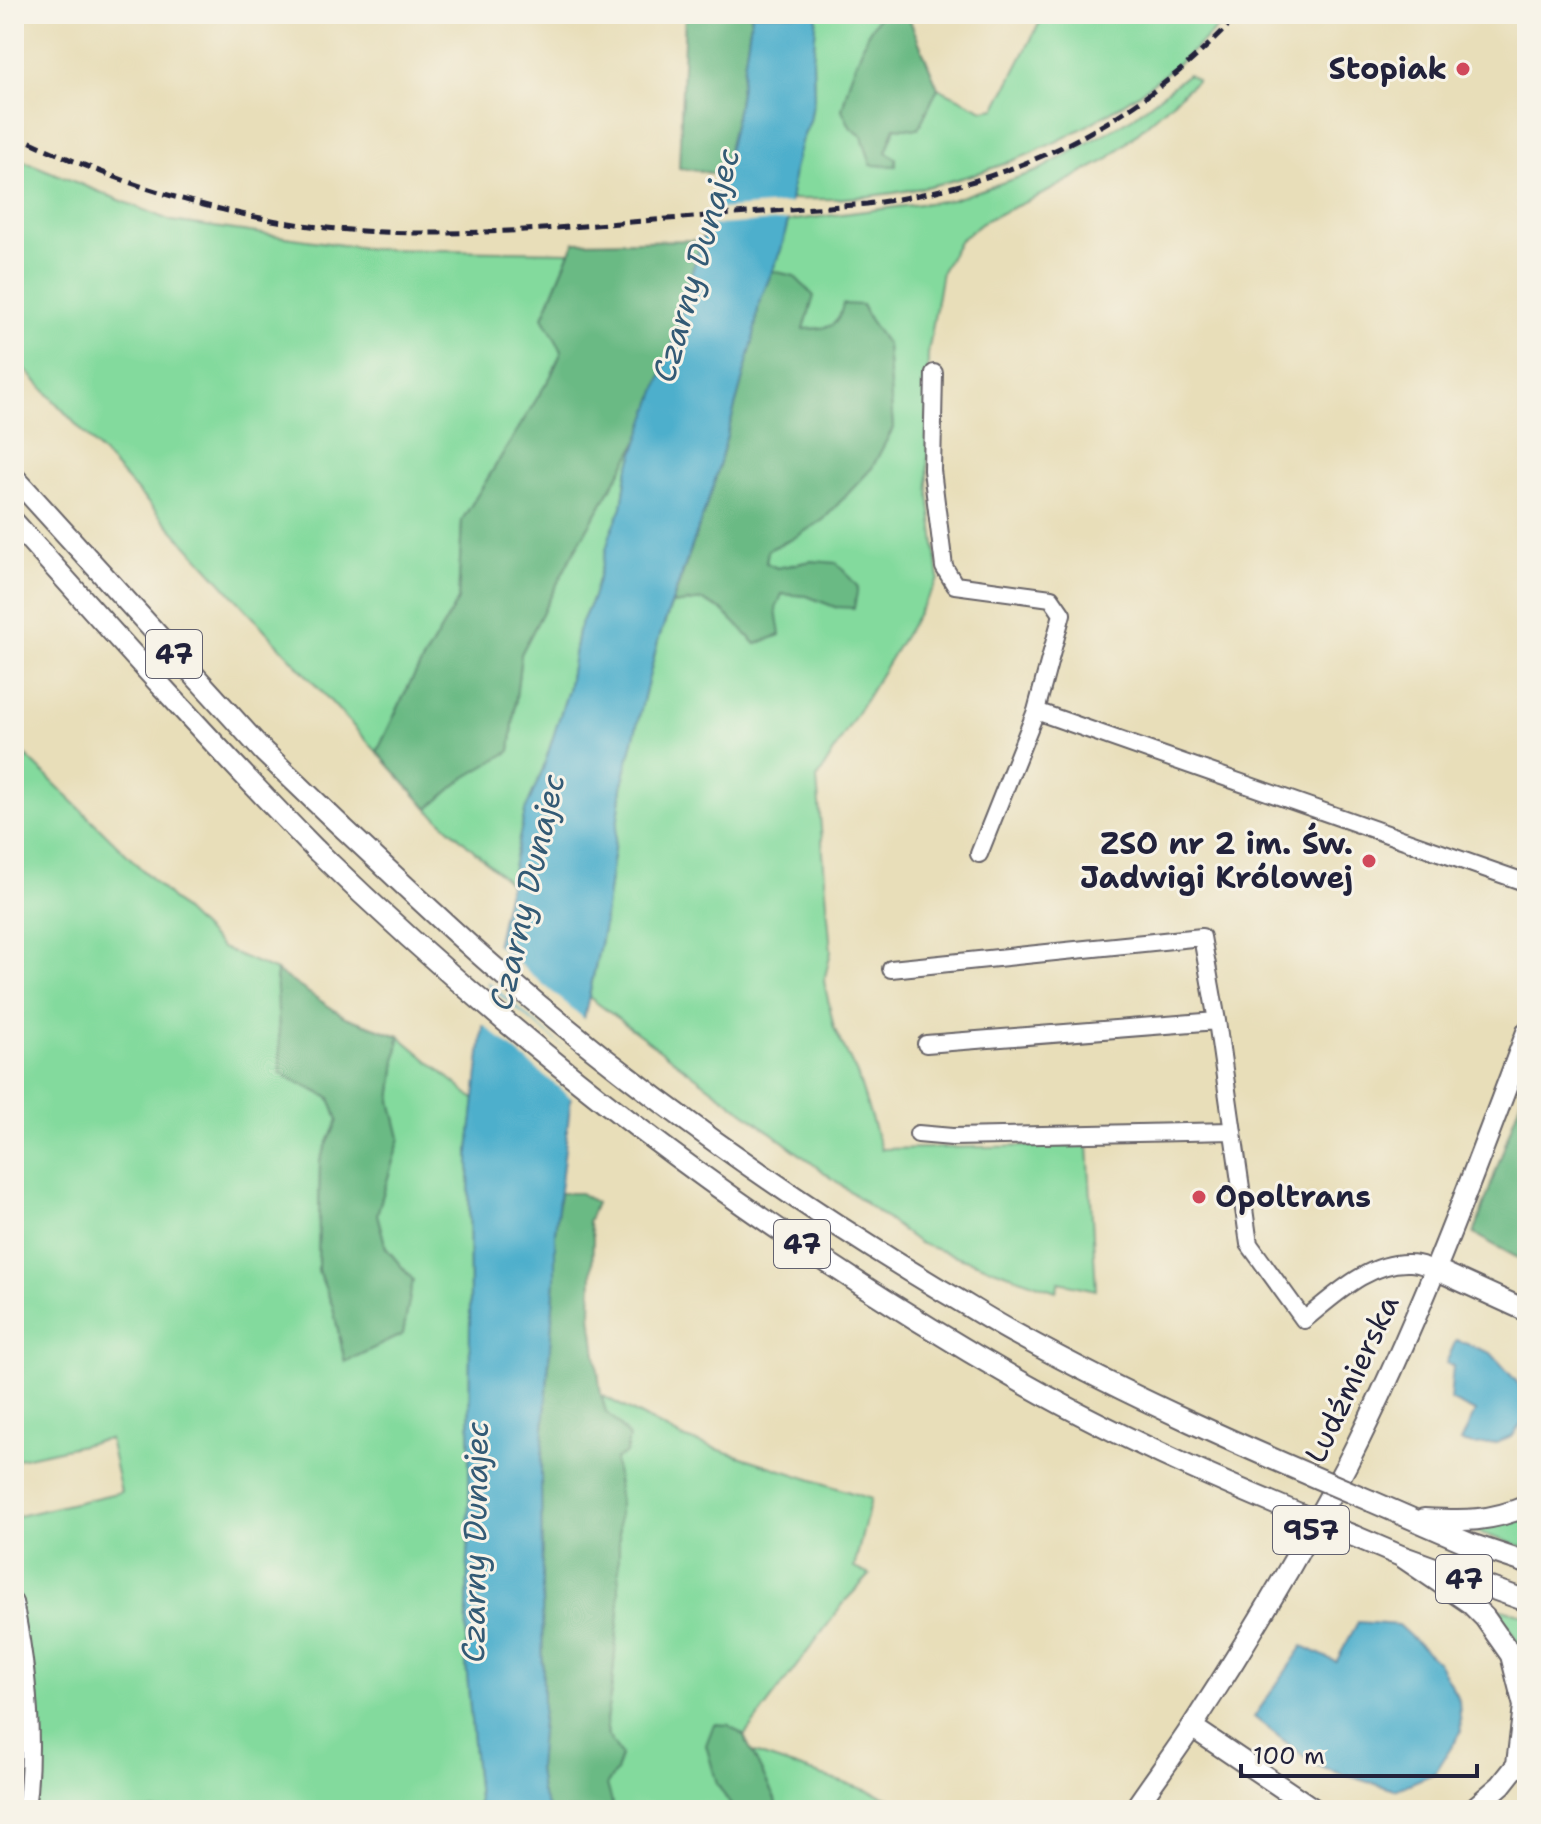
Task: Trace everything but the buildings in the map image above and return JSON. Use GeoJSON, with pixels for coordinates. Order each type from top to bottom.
{"type":"FeatureCollection","features":[{"type":"Feature","properties":{"kind":"main road","name":"47"},"geometry":{"type":"LineString","coordinates":[[14,477],[264,752],[341,826],[456,933],[554,1018],[698,1129],[852,1235],[1014,1333],[1101,1379],[1215,1434],[1408,1518],[1527,1563]]}},
{"type":"Feature","properties":{"kind":"main road","name":"47"},"geometry":{"type":"LineString","coordinates":[[14,522],[239,772],[419,947],[554,1062],[681,1161],[758,1216],[897,1307],[1024,1383],[1144,1445],[1211,1477],[1401,1556],[1527,1601]]}},
{"type":"Feature","properties":{"kind":"main road","name":"Ludźmierska"},"geometry":{"type":"LineString","coordinates":[[1134,1810],[1192,1727],[1262,1616],[1374,1409],[1435,1269],[1527,1032]]}},
{"type":"Feature","properties":{"kind":"main road"},"geometry":{"type":"LineString","coordinates":[[1435,1269],[1527,1311]]}},
{"type":"Feature","properties":{"kind":"main road"},"geometry":{"type":"LineString","coordinates":[[1408,1518],[1491,1519],[1527,1506]]}},
{"type":"Feature","properties":{"kind":"main road"},"geometry":{"type":"LineString","coordinates":[[1401,1556],[1470,1603],[1492,1626],[1511,1655],[1524,1706],[1522,1759],[1501,1785],[1472,1810]]}},
{"type":"Feature","properties":{"kind":"main road"},"geometry":{"type":"LineString","coordinates":[[1192,1727],[1315,1810]]}},
{"type":"Feature","properties":{"kind":"street"},"geometry":{"type":"LineString","coordinates":[[934,373],[932,470],[944,567],[955,585],[1051,598],[1062,614],[1036,711],[979,854]]}},
{"type":"Feature","properties":{"kind":"street"},"geometry":{"type":"LineString","coordinates":[[1036,711],[1527,883]]}},
{"type":"Feature","properties":{"kind":"street"},"geometry":{"type":"LineString","coordinates":[[891,969],[1202,937],[1249,1244],[1304,1320],[1342,1290],[1389,1265],[1411,1263],[1435,1269]]}},
{"type":"Feature","properties":{"kind":"street"},"geometry":{"type":"LineString","coordinates":[[926,1044],[1217,1021]]}},
{"type":"Feature","properties":{"kind":"street"},"geometry":{"type":"LineString","coordinates":[[918,1134],[952,1137],[1233,1131]]}},
{"type":"Feature","properties":{"kind":"street"},"geometry":{"type":"LineString","coordinates":[[14,1602],[21,1634],[29,1715],[31,1776],[26,1810]]}},
{"type":"Feature","properties":{"kind":"green space"},"geometry":{"type":"Polygon","coordinates":[[[685,14],[752,14],[737,111],[723,175],[679,168],[685,14]]]}},
{"type":"Feature","properties":{"kind":"green space"},"geometry":{"type":"Polygon","coordinates":[[[817,14],[880,14],[867,35],[842,110],[851,128],[862,136],[871,164],[895,165],[886,152],[896,127],[918,129],[938,88],[983,110],[996,108],[1044,14],[1231,14],[1186,57],[1137,94],[1085,127],[1030,154],[972,175],[913,190],[852,198],[789,199],[814,98],[817,14]]]}},
{"type":"Feature","properties":{"kind":"green space"},"geometry":{"type":"Polygon","coordinates":[[[880,14],[909,14],[938,88],[918,129],[895,127],[886,152],[896,158],[896,166],[871,165],[862,136],[851,128],[842,110],[867,35],[880,14]]]}},
{"type":"Feature","properties":{"kind":"green space"},"geometry":{"type":"Polygon","coordinates":[[[1188,74],[1197,80],[1107,160],[986,220],[960,240],[942,271],[928,354],[927,420],[928,485],[939,579],[817,779],[831,952],[824,981],[834,1028],[857,1074],[881,1149],[1088,1145],[1096,1290],[1059,1282],[1056,1291],[919,1243],[589,997],[603,930],[623,781],[658,641],[672,604],[703,600],[722,610],[756,644],[782,594],[807,596],[835,607],[812,561],[777,568],[766,563],[768,550],[823,520],[872,468],[893,428],[887,345],[862,305],[829,328],[804,329],[794,276],[772,271],[788,221],[951,200],[1037,171],[1132,118],[1188,74]]]}},
{"type":"Feature","properties":{"kind":"green space"},"geometry":{"type":"Polygon","coordinates":[[[14,157],[171,221],[371,249],[570,252],[543,317],[562,351],[551,376],[462,520],[458,600],[409,685],[377,752],[14,357],[14,157]]]}},
{"type":"Feature","properties":{"kind":"green space"},"geometry":{"type":"Polygon","coordinates":[[[704,240],[687,287],[677,332],[640,438],[571,557],[521,654],[510,751],[463,779],[428,809],[377,752],[409,685],[458,600],[462,520],[551,376],[562,351],[543,317],[570,252],[575,242],[704,240]]]}},
{"type":"Feature","properties":{"kind":"green space"},"geometry":{"type":"Polygon","coordinates":[[[772,271],[794,276],[814,296],[804,329],[835,323],[843,304],[862,305],[887,345],[893,428],[872,468],[823,520],[768,550],[766,563],[777,568],[812,561],[837,563],[858,587],[854,608],[835,607],[807,596],[782,594],[776,609],[780,635],[756,644],[722,610],[703,600],[672,604],[713,487],[753,341],[759,303],[772,271]]]}},
{"type":"Feature","properties":{"kind":"green space"},"geometry":{"type":"Polygon","coordinates":[[[640,438],[627,473],[622,507],[593,597],[578,631],[568,690],[543,769],[525,811],[510,883],[428,809],[463,779],[510,751],[521,654],[571,557],[640,438]]]}},
{"type":"Feature","properties":{"kind":"green space"},"geometry":{"type":"Polygon","coordinates":[[[14,744],[222,948],[276,971],[281,1074],[330,1098],[338,1120],[320,1160],[318,1270],[333,1307],[345,1362],[413,1280],[386,1248],[377,1214],[400,1138],[391,1101],[399,1036],[475,1100],[469,1151],[466,1663],[479,1810],[14,1810],[14,1517],[121,1492],[109,1439],[14,1460],[14,744]]]}},
{"type":"Feature","properties":{"kind":"green space"},"geometry":{"type":"Polygon","coordinates":[[[276,971],[345,1017],[399,1036],[391,1101],[400,1138],[377,1214],[386,1248],[413,1280],[403,1334],[345,1362],[333,1307],[318,1270],[320,1160],[338,1120],[330,1098],[281,1074],[276,971]]]}},
{"type":"Feature","properties":{"kind":"green space"},"geometry":{"type":"Polygon","coordinates":[[[1527,1081],[1527,1263],[1474,1234],[1527,1081]]]}},
{"type":"Feature","properties":{"kind":"green space"},"geometry":{"type":"Polygon","coordinates":[[[560,1193],[580,1193],[596,1203],[588,1222],[593,1237],[591,1315],[601,1395],[606,1412],[629,1437],[626,1453],[615,1460],[619,1499],[619,1611],[606,1720],[608,1736],[621,1755],[616,1772],[607,1784],[614,1810],[549,1810],[541,1792],[538,1768],[543,1707],[541,1470],[560,1193]]]}},
{"type":"Feature","properties":{"kind":"green space"},"geometry":{"type":"Polygon","coordinates":[[[601,1395],[683,1438],[871,1499],[854,1568],[870,1575],[847,1599],[744,1736],[729,1725],[717,1784],[734,1810],[614,1810],[606,1784],[616,1772],[621,1756],[608,1736],[606,1720],[619,1611],[619,1499],[614,1419],[606,1412],[601,1395]]]}},
{"type":"Feature","properties":{"kind":"green space"},"geometry":{"type":"Polygon","coordinates":[[[1527,1516],[1527,1548],[1465,1528],[1527,1516]]]}},
{"type":"Feature","properties":{"kind":"green space"},"geometry":{"type":"Polygon","coordinates":[[[1491,1606],[1527,1616],[1527,1671],[1514,1636],[1491,1606]]]}},
{"type":"Feature","properties":{"kind":"green space"},"geometry":{"type":"Polygon","coordinates":[[[714,1724],[729,1725],[744,1736],[775,1799],[777,1810],[734,1810],[717,1784],[706,1745],[714,1724]]]}},
{"type":"Feature","properties":{"kind":"green space"},"geometry":{"type":"Polygon","coordinates":[[[751,1752],[926,1810],[777,1810],[775,1799],[751,1752]]]}},
{"type":"Feature","properties":{"kind":"water","name":"Czarny Dunajec"},"geometry":{"type":"Polygon","coordinates":[[[752,14],[817,14],[814,98],[794,169],[781,250],[759,303],[753,341],[713,487],[658,641],[623,781],[603,930],[576,1056],[555,1232],[555,1278],[541,1470],[543,1707],[538,1768],[541,1792],[549,1810],[479,1810],[466,1663],[469,1151],[488,983],[525,811],[543,769],[568,690],[578,631],[593,597],[611,532],[622,507],[627,473],[677,332],[687,287],[723,175],[737,111],[752,14]]]}},
{"type":"Feature","properties":{"kind":"water"},"geometry":{"type":"Polygon","coordinates":[[[1456,1340],[1491,1353],[1517,1382],[1525,1403],[1524,1420],[1512,1437],[1496,1443],[1474,1445],[1461,1442],[1475,1412],[1450,1400],[1453,1366],[1446,1363],[1456,1340]]]}},
{"type":"Feature","properties":{"kind":"water"},"geometry":{"type":"Polygon","coordinates":[[[1358,1622],[1398,1625],[1438,1662],[1459,1700],[1461,1732],[1435,1773],[1395,1790],[1316,1766],[1254,1717],[1303,1646],[1336,1662],[1358,1622]]]}},
{"type":"Feature","properties":{"kind":"pier"},"geometry":{"type":"Polygon","coordinates":[[[793,203],[792,220],[702,226],[707,210],[793,203]]]}},
{"type":"Feature","properties":{"kind":"pier"},"geometry":{"type":"Polygon","coordinates":[[[493,942],[588,1022],[575,1101],[480,1022],[484,982],[569,1052],[485,979],[493,942]]]}},
{"type":"Feature","properties":{"kind":"railway"},"geometry":{"type":"LineString","coordinates":[[14,134],[128,182],[206,206],[327,228],[406,233],[485,232],[867,204],[974,181],[1070,143],[1158,88],[1200,53],[1239,14]]}},
{"type":"Feature","properties":{"kind":"place","name":"Stopiak"},"geometry":{"type":"Point","coordinates":[1463,69]}},
{"type":"Feature","properties":{"kind":"place","name":"ZSO nr 2 im. Św. Jadwigi Królowej"},"geometry":{"type":"Point","coordinates":[1369,861]}},
{"type":"Feature","properties":{"kind":"place","name":"Opoltrans"},"geometry":{"type":"Point","coordinates":[1199,1197]}}]}
